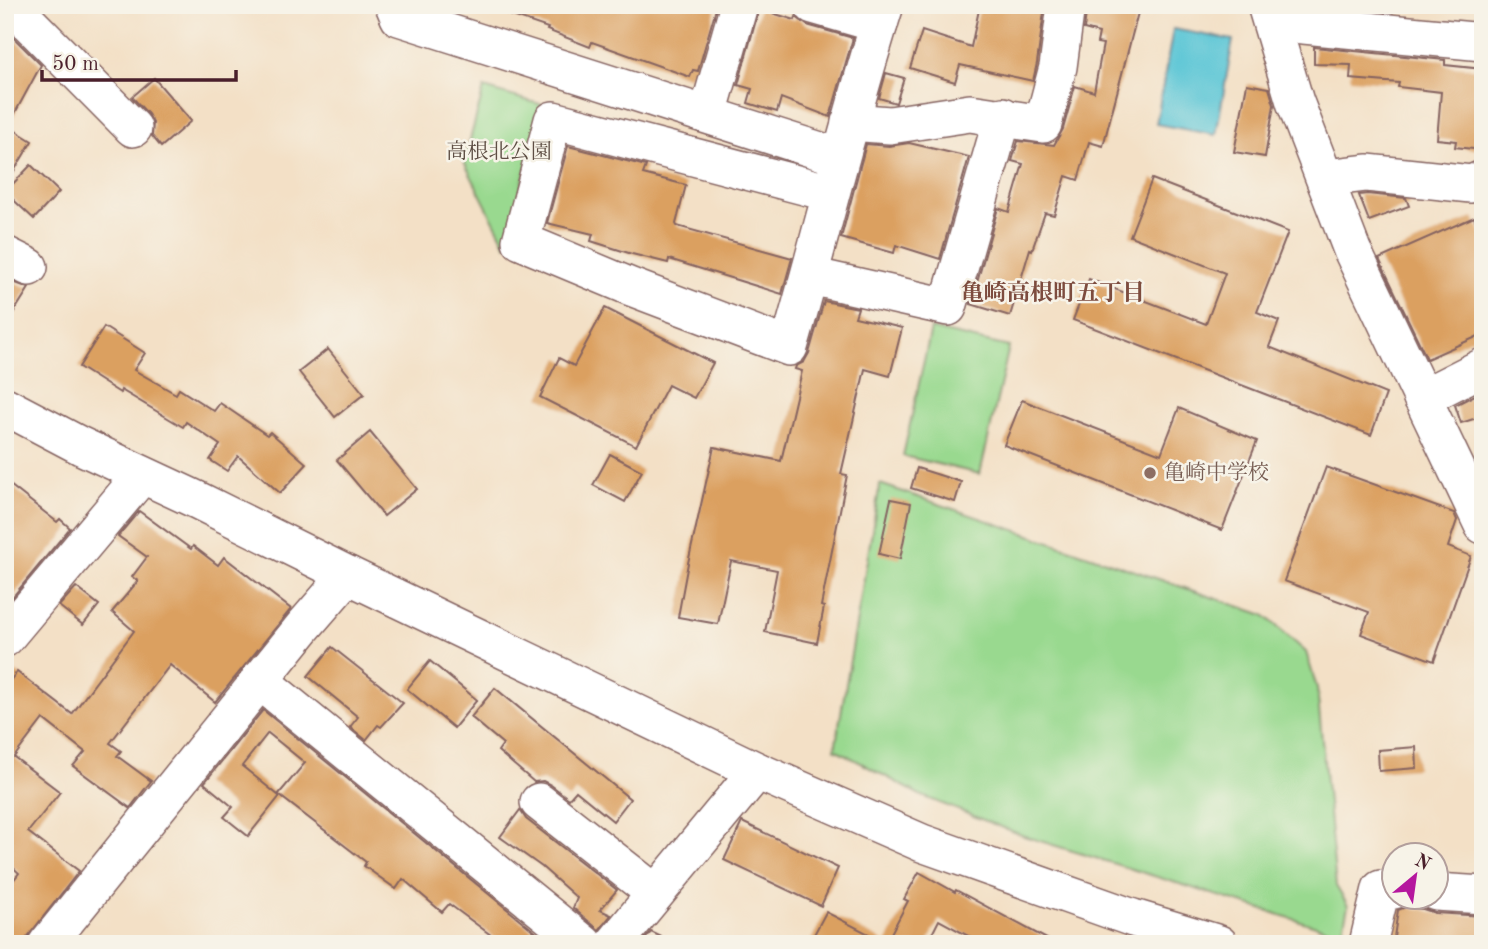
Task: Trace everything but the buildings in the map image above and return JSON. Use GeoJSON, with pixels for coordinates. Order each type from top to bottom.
{"type":"FeatureCollection","features":[{"type":"Feature","properties":{"kind":"street"},"geometry":{"type":"LineString","coordinates":[[11,5],[133,128]]}},
{"type":"Feature","properties":{"kind":"street"},"geometry":{"type":"LineString","coordinates":[[394,5],[399,17],[839,157]]}},
{"type":"Feature","properties":{"kind":"street"},"geometry":{"type":"LineString","coordinates":[[708,114],[739,5]]}},
{"type":"Feature","properties":{"kind":"street"},"geometry":{"type":"LineString","coordinates":[[813,5],[882,15],[839,157],[831,193],[810,276],[789,348],[521,241],[553,120],[831,193]]}},
{"type":"Feature","properties":{"kind":"street"},"geometry":{"type":"LineString","coordinates":[[850,122],[890,125],[970,113],[1044,124],[1058,67],[1066,5]]}},
{"type":"Feature","properties":{"kind":"street"},"geometry":{"type":"LineString","coordinates":[[1483,42],[1269,14],[1294,102],[1352,250],[1483,526]]}},
{"type":"Feature","properties":{"kind":"street"},"geometry":{"type":"LineString","coordinates":[[810,276],[948,307],[1003,116]]}},
{"type":"Feature","properties":{"kind":"street"},"geometry":{"type":"LineString","coordinates":[[1325,178],[1367,173],[1471,184],[1483,179]]}},
{"type":"Feature","properties":{"kind":"street"},"geometry":{"type":"LineString","coordinates":[[1422,398],[1483,367]]}},
{"type":"Feature","properties":{"kind":"street"},"geometry":{"type":"LineString","coordinates":[[5,406],[348,575],[757,771],[1128,931],[1219,944]]}},
{"type":"Feature","properties":{"kind":"street"},"geometry":{"type":"LineString","coordinates":[[5,638],[142,475]]}},
{"type":"Feature","properties":{"kind":"street"},"geometry":{"type":"LineString","coordinates":[[47,944],[259,680],[348,575]]}},
{"type":"Feature","properties":{"kind":"street"},"geometry":{"type":"LineString","coordinates":[[259,680],[584,944]]}},
{"type":"Feature","properties":{"kind":"street"},"geometry":{"type":"LineString","coordinates":[[614,944],[757,771]]}},
{"type":"Feature","properties":{"kind":"street"},"geometry":{"type":"LineString","coordinates":[[539,802],[655,893]]}},
{"type":"Feature","properties":{"kind":"street"},"geometry":{"type":"LineString","coordinates":[[1367,944],[1380,893]]}},
{"type":"Feature","properties":{"kind":"street"},"geometry":{"type":"LineString","coordinates":[[1450,893],[1483,895]]}},
{"type":"Feature","properties":{"kind":"green space","name":"高根北公園"},"geometry":{"type":"Polygon","coordinates":[[[484,88],[543,105],[506,245],[464,162],[484,88]]]}},
{"type":"Feature","properties":{"kind":"green space"},"geometry":{"type":"Polygon","coordinates":[[[931,329],[1009,347],[980,474],[903,456],[931,329]]]}},
{"type":"Feature","properties":{"kind":"green space"},"geometry":{"type":"Polygon","coordinates":[[[880,484],[1264,615],[1306,652],[1317,688],[1336,886],[1348,906],[1342,934],[1024,836],[920,795],[835,749],[880,484]]]}},
{"type":"Feature","properties":{"kind":"water"},"geometry":{"type":"Polygon","coordinates":[[[1173,29],[1233,40],[1216,135],[1156,124],[1173,29]]]}},
{"type":"Feature","properties":{"kind":"place","name":"亀崎中学校"},"geometry":{"type":"Point","coordinates":[1150,473]}},
{"type":"Feature","properties":{"kind":"district","name":"亀崎高根町五丁目"},"geometry":{"type":"Point","coordinates":[1053,293]}}]}
